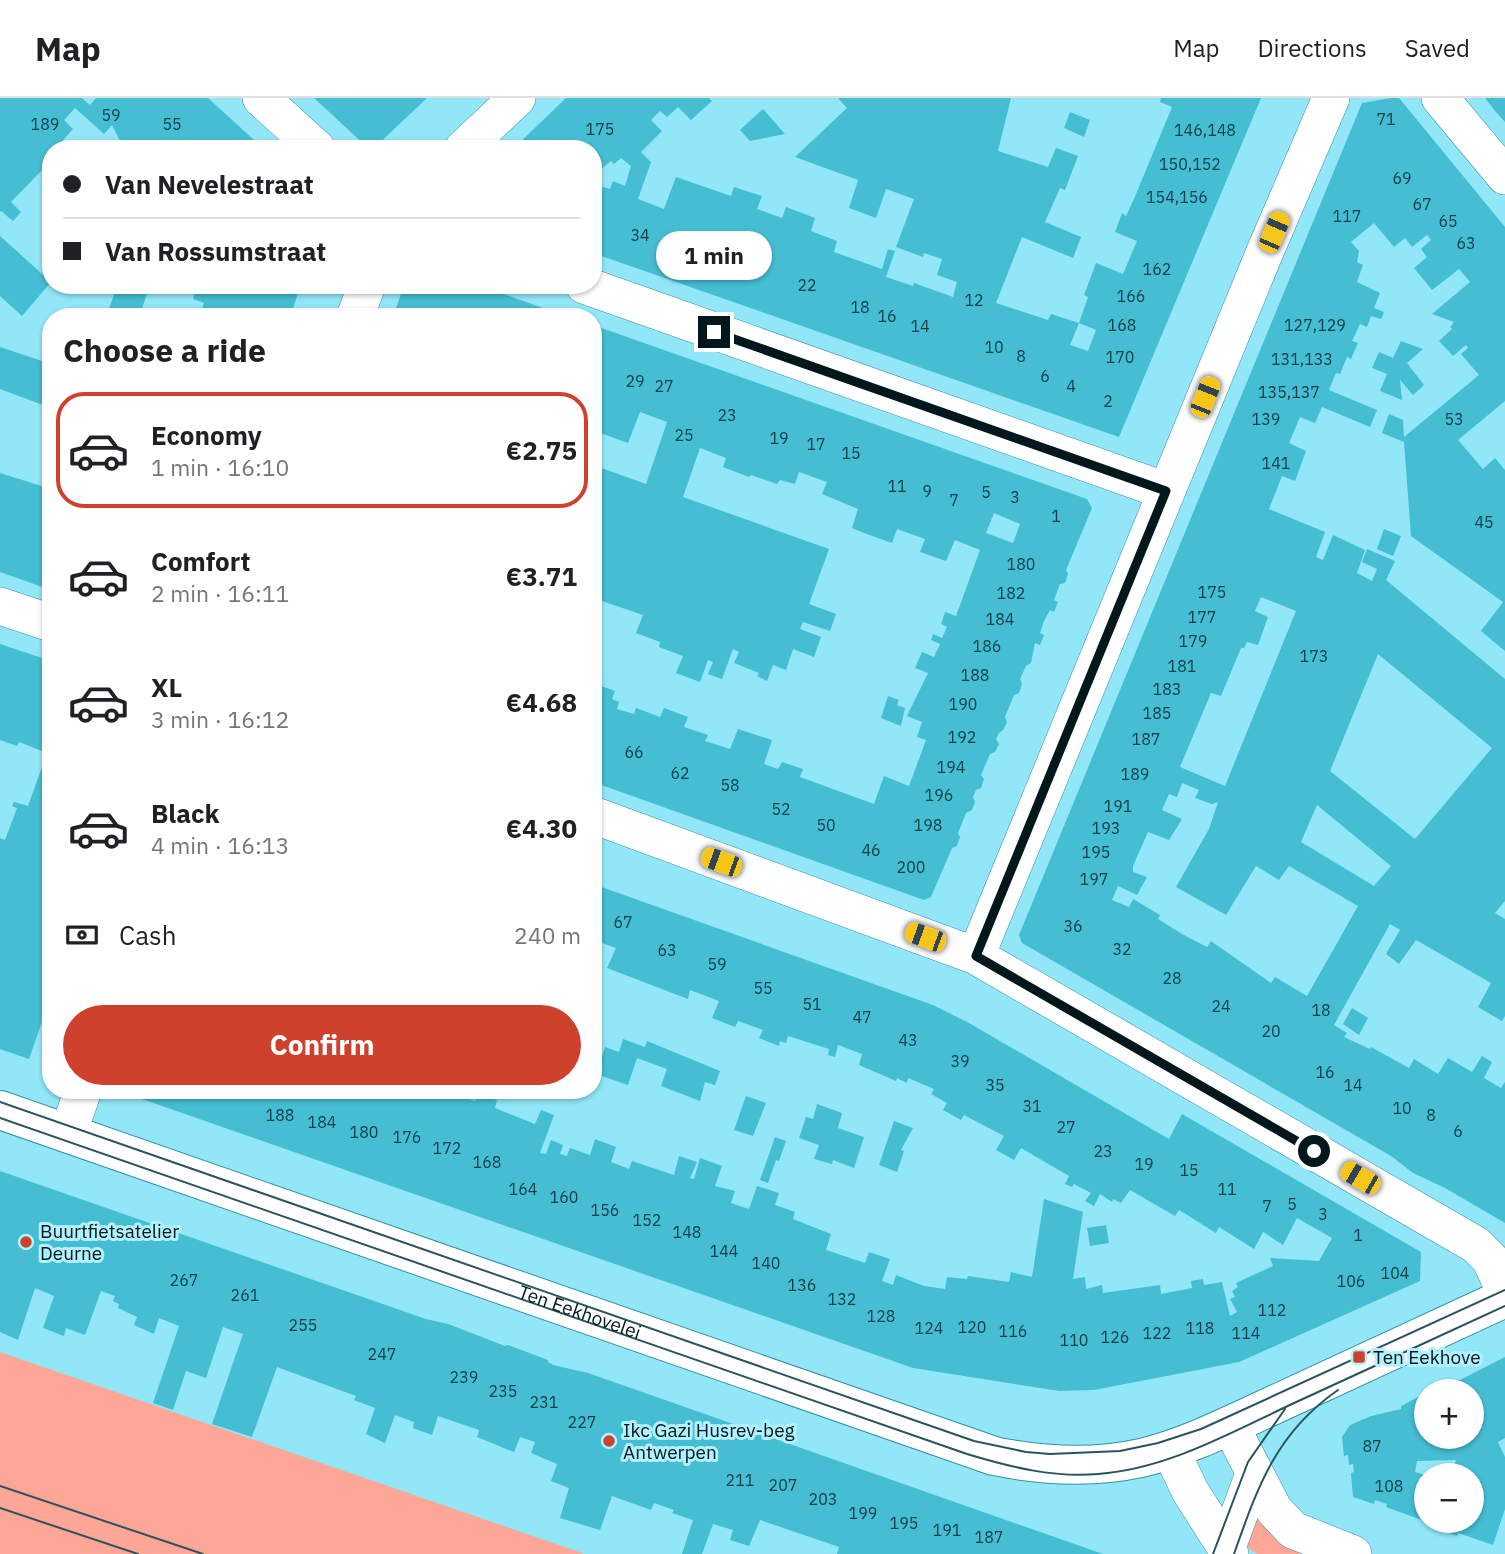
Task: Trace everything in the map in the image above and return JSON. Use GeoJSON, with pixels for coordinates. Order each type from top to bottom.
{"type":"FeatureCollection","features":[{"type":"Feature","properties":{"kind":"street"},"geometry":{"type":"LineString","coordinates":[[261,98],[307,140]]}},
{"type":"Feature","properties":{"kind":"street"},"geometry":{"type":"LineString","coordinates":[[473,140],[517,98]]}},
{"type":"Feature","properties":{"kind":"street"},"geometry":{"type":"LineString","coordinates":[[976,956],[1166,491],[1331,98]]}},
{"type":"Feature","properties":{"kind":"street"},"geometry":{"type":"LineString","coordinates":[[1440,98],[1505,176]]}},
{"type":"Feature","properties":{"kind":"street"},"geometry":{"type":"LineString","coordinates":[[602,291],[1166,491]]}},
{"type":"Feature","properties":{"kind":"street"},"geometry":{"type":"LineString","coordinates":[[0,606],[42,620]]}},
{"type":"Feature","properties":{"kind":"street"},"geometry":{"type":"LineString","coordinates":[[602,818],[976,956],[1476,1245],[1490,1259],[1505,1291]]}},
{"type":"Feature","properties":{"kind":"street"},"geometry":{"type":"LineString","coordinates":[[68,1134],[80,1099]]}},
{"type":"Feature","properties":{"kind":"street","name":"Ten Eekhovelei"},"geometry":{"type":"LineString","coordinates":[[0,1110],[994,1456],[1034,1464],[1078,1466],[1122,1461],[1166,1451],[1505,1298]]}},
{"type":"Feature","properties":{"kind":"street"},"geometry":{"type":"LineString","coordinates":[[1230,1424],[1274,1510],[1293,1530],[1353,1554]]}},
{"type":"Feature","properties":{"kind":"street"},"geometry":{"type":"LineString","coordinates":[[1166,1451],[1174,1457],[1228,1552]]}},
{"type":"Feature","properties":{"kind":"street"},"geometry":{"type":"LineString","coordinates":[[1228,1552],[1254,1474]]}},
{"type":"Feature","properties":{"kind":"shaded area"},"geometry":{"type":"Polygon","coordinates":[[[0,1352],[585,1554],[0,1554],[0,1352]]]}},
{"type":"Feature","properties":{"kind":"shaded area"},"geometry":{"type":"Polygon","coordinates":[[[1257,1519],[1274,1537],[1312,1554],[1257,1554],[1247,1547],[1257,1519]]]}},
{"type":"Feature","properties":{"kind":"building"},"geometry":{"type":"Polygon","coordinates":[[[0,98],[82,98],[90,105],[96,98],[208,98],[254,140],[120,140],[112,125],[104,134],[75,108],[64,120],[73,129],[63,140],[42,140],[42,170],[11,202],[21,212],[13,221],[0,212],[0,98]]]}},
{"type":"Feature","properties":{"kind":"building"},"geometry":{"type":"Polygon","coordinates":[[[314,98],[427,98],[383,140],[359,140],[314,98]]]}},
{"type":"Feature","properties":{"kind":"building"},"geometry":{"type":"Polygon","coordinates":[[[566,98],[709,98],[712,101],[691,120],[678,107],[667,117],[660,111],[651,120],[662,131],[641,152],[651,162],[638,199],[664,209],[676,177],[731,196],[734,187],[762,196],[757,209],[782,218],[786,207],[815,218],[811,231],[837,241],[834,252],[882,269],[888,249],[895,251],[886,277],[913,286],[914,283],[953,297],[957,282],[937,275],[942,259],[924,253],[923,257],[896,247],[914,199],[886,189],[876,218],[849,208],[858,180],[795,157],[847,108],[838,98],[1011,98],[998,151],[1048,167],[1056,148],[1078,156],[1065,190],[1060,188],[1045,222],[1081,237],[1073,258],[1022,237],[996,303],[1048,320],[1051,314],[1079,323],[1088,297],[1084,295],[1096,263],[1123,274],[1137,241],[1115,232],[1122,213],[1126,216],[1134,199],[1172,107],[1160,102],[1161,98],[1261,98],[1119,437],[602,256],[602,187],[610,189],[613,181],[625,186],[631,166],[621,158],[614,164],[611,161],[602,168],[602,140],[522,140],[566,98]],[[1079,323],[1070,345],[1088,351],[1096,330],[1079,323]]]}},
{"type":"Feature","properties":{"kind":"building"},"geometry":{"type":"Polygon","coordinates":[[[1399,98],[1505,227],[1505,401],[1458,440],[1483,469],[1495,458],[1505,470],[1505,651],[1481,631],[1503,602],[1411,536],[1404,442],[1382,433],[1389,414],[1403,420],[1404,437],[1479,375],[1461,354],[1468,348],[1466,345],[1453,356],[1439,341],[1452,329],[1450,327],[1454,322],[1432,314],[1470,282],[1459,269],[1432,290],[1414,268],[1427,257],[1421,249],[1431,240],[1427,235],[1412,247],[1405,238],[1394,247],[1374,223],[1351,242],[1359,251],[1357,262],[1363,265],[1357,282],[1380,293],[1374,308],[1384,312],[1381,319],[1371,316],[1367,327],[1360,324],[1352,341],[1358,343],[1351,359],[1347,357],[1329,390],[1377,410],[1370,427],[1322,407],[1315,423],[1300,417],[1289,443],[1306,451],[1295,481],[1282,476],[1269,509],[1325,532],[1316,557],[1323,560],[1333,535],[1365,550],[1357,573],[1372,581],[1377,569],[1362,562],[1367,549],[1395,561],[1386,580],[1505,679],[1505,901],[1495,913],[1505,919],[1505,1016],[1502,1021],[1478,1007],[1491,983],[1416,940],[1399,964],[1386,954],[1400,930],[1390,924],[1334,1025],[1347,1033],[1344,1037],[1370,1049],[1371,1047],[1409,1068],[1414,1059],[1438,1074],[1448,1058],[1472,1072],[1482,1056],[1492,1062],[1484,1078],[1501,1088],[1505,1082],[1505,1223],[1445,1188],[1413,1173],[1391,1156],[1022,943],[1019,935],[1362,103],[1399,98]],[[1261,597],[1255,611],[1268,617],[1258,645],[1247,642],[1244,648],[1241,648],[1221,696],[1211,693],[1180,767],[1225,786],[1296,611],[1261,597]],[[1378,654],[1330,771],[1415,839],[1492,748],[1378,654]],[[1182,783],[1177,797],[1169,794],[1162,810],[1182,819],[1169,840],[1148,832],[1133,866],[1133,872],[1147,877],[1137,895],[1118,886],[1112,900],[1129,907],[1133,899],[1160,915],[1158,919],[1182,934],[1207,947],[1211,941],[1271,983],[1275,977],[1307,996],[1358,906],[1289,866],[1279,880],[1256,866],[1226,915],[1176,887],[1209,829],[1218,802],[1212,804],[1195,798],[1199,790],[1182,783]],[[1317,805],[1301,842],[1374,886],[1391,866],[1317,805]]]}},
{"type":"Feature","properties":{"kind":"building"},"geometry":{"type":"Polygon","coordinates":[[[1485,98],[1505,98],[1505,122],[1495,111],[1485,98]]]}},
{"type":"Feature","properties":{"kind":"building"},"geometry":{"type":"Polygon","coordinates":[[[763,109],[785,134],[750,141],[740,130],[763,109]]]}},
{"type":"Feature","properties":{"kind":"building"},"geometry":{"type":"Polygon","coordinates":[[[1070,112],[1090,120],[1084,137],[1064,128],[1070,112]]]}},
{"type":"Feature","properties":{"kind":"building"},"geometry":{"type":"Polygon","coordinates":[[[0,236],[42,274],[42,293],[22,316],[0,296],[0,236]]]}},
{"type":"Feature","properties":{"kind":"building"},"geometry":{"type":"Polygon","coordinates":[[[114,294],[147,294],[142,308],[109,308],[114,294]]]}},
{"type":"Feature","properties":{"kind":"building"},"geometry":{"type":"Polygon","coordinates":[[[194,294],[298,294],[293,308],[202,308],[204,303],[193,299],[194,294]]]}},
{"type":"Feature","properties":{"kind":"building"},"geometry":{"type":"Polygon","coordinates":[[[401,294],[504,294],[543,308],[396,308],[401,294]]]}},
{"type":"Feature","properties":{"kind":"building"},"geometry":{"type":"Polygon","coordinates":[[[602,328],[1087,499],[1092,508],[1066,570],[1068,574],[1065,583],[1060,584],[1054,600],[1058,602],[1054,612],[1050,610],[1044,621],[1040,633],[1044,635],[1040,645],[1035,643],[1031,663],[1026,666],[1020,679],[1022,684],[1019,693],[1014,695],[1005,717],[1007,722],[996,739],[999,744],[995,752],[990,754],[981,775],[984,779],[981,788],[976,790],[973,797],[975,802],[972,810],[966,813],[958,833],[960,837],[957,846],[952,848],[931,897],[924,900],[602,785],[602,686],[615,691],[612,699],[619,702],[617,709],[634,714],[636,708],[660,717],[664,708],[688,717],[684,727],[708,735],[705,741],[730,749],[738,729],[772,740],[764,764],[778,769],[782,762],[803,769],[800,777],[874,804],[884,776],[909,786],[926,740],[917,737],[922,722],[907,716],[928,673],[915,668],[922,652],[934,657],[940,644],[931,640],[933,634],[942,638],[947,627],[941,624],[945,612],[956,616],[980,550],[955,540],[946,561],[920,552],[925,539],[897,529],[892,543],[864,533],[852,528],[858,509],[822,494],[827,482],[799,472],[795,484],[780,480],[777,484],[751,475],[749,477],[723,467],[726,458],[700,448],[683,497],[829,549],[809,604],[836,614],[830,631],[803,622],[800,629],[821,637],[814,657],[793,649],[786,670],[773,665],[767,681],[757,676],[759,673],[734,663],[739,652],[733,649],[722,679],[708,674],[713,662],[708,660],[700,682],[676,673],[683,656],[659,647],[660,642],[636,633],[643,615],[602,601],[602,468],[646,484],[667,422],[640,412],[628,443],[602,434],[602,328]],[[994,513],[986,533],[1013,543],[1020,524],[994,513]]]}},
{"type":"Feature","properties":{"kind":"building"},"geometry":{"type":"Polygon","coordinates":[[[1401,341],[1423,349],[1407,363],[1424,385],[1413,395],[1400,380],[1402,400],[1380,391],[1387,374],[1372,368],[1379,352],[1393,358],[1401,341]]]}},
{"type":"Feature","properties":{"kind":"building"},"geometry":{"type":"Polygon","coordinates":[[[0,347],[42,361],[42,405],[0,389],[0,347]]]}},
{"type":"Feature","properties":{"kind":"building"},"geometry":{"type":"Polygon","coordinates":[[[0,473],[42,486],[42,587],[0,572],[0,473]]]}},
{"type":"Feature","properties":{"kind":"building"},"geometry":{"type":"Polygon","coordinates":[[[1384,529],[1401,536],[1393,556],[1377,549],[1384,529]]]}},
{"type":"Feature","properties":{"kind":"building"},"geometry":{"type":"Polygon","coordinates":[[[0,644],[42,658],[42,751],[19,742],[17,746],[0,740],[0,644]]]}},
{"type":"Feature","properties":{"kind":"building"},"geometry":{"type":"Polygon","coordinates":[[[888,696],[899,700],[897,705],[905,708],[901,726],[881,718],[888,696]]]}},
{"type":"Feature","properties":{"kind":"building"},"geometry":{"type":"Polygon","coordinates":[[[42,767],[42,1022],[29,1059],[0,1049],[0,838],[5,840],[17,808],[12,806],[14,802],[28,806],[42,767]]]}},
{"type":"Feature","properties":{"kind":"building"},"geometry":{"type":"Polygon","coordinates":[[[602,887],[933,1005],[969,1023],[1169,1139],[1182,1114],[1421,1252],[1420,1281],[1239,1362],[1094,1390],[1059,1391],[913,1368],[142,1099],[494,1099],[497,1100],[495,1108],[535,1124],[541,1110],[554,1115],[540,1153],[546,1154],[551,1140],[563,1145],[560,1154],[567,1156],[570,1148],[590,1155],[595,1139],[616,1147],[611,1162],[629,1169],[632,1161],[674,1175],[679,1156],[697,1162],[690,1178],[694,1179],[700,1158],[722,1166],[715,1186],[735,1191],[731,1203],[749,1209],[757,1186],[779,1193],[775,1205],[795,1212],[793,1219],[831,1234],[826,1250],[865,1263],[869,1252],[890,1259],[882,1281],[893,1285],[896,1275],[924,1286],[945,1289],[947,1277],[967,1279],[968,1276],[1009,1282],[1011,1272],[1032,1277],[1044,1199],[1083,1212],[1073,1279],[1085,1277],[1086,1289],[1102,1285],[1103,1293],[1160,1285],[1161,1294],[1192,1288],[1191,1281],[1203,1279],[1204,1285],[1222,1282],[1230,1316],[1237,1312],[1230,1299],[1235,1297],[1232,1291],[1238,1287],[1236,1283],[1273,1266],[1270,1258],[1319,1261],[1332,1238],[1297,1218],[1283,1245],[1263,1232],[1254,1249],[1219,1227],[1216,1233],[1179,1210],[1175,1216],[1130,1190],[1121,1203],[1113,1199],[1112,1202],[1100,1194],[1094,1206],[1085,1201],[1091,1193],[1074,1184],[1072,1187],[1065,1184],[1069,1176],[1021,1148],[1014,1160],[996,1150],[1004,1136],[964,1115],[961,1120],[943,1110],[947,1103],[931,1094],[934,1089],[908,1078],[907,1083],[897,1078],[896,1081],[859,1065],[862,1054],[838,1045],[835,1057],[828,1055],[829,1049],[788,1036],[786,1043],[780,1041],[779,1046],[759,1038],[763,1030],[738,1021],[735,1027],[712,1018],[719,1001],[690,990],[688,999],[607,968],[616,948],[602,943],[602,887]]]}},
{"type":"Feature","properties":{"kind":"building"},"geometry":{"type":"Polygon","coordinates":[[[1352,1008],[1368,1018],[1359,1035],[1343,1024],[1352,1008]]]}},
{"type":"Feature","properties":{"kind":"building"},"geometry":{"type":"Polygon","coordinates":[[[623,1039],[645,1047],[647,1041],[720,1071],[715,1085],[705,1082],[700,1101],[661,1086],[667,1069],[637,1058],[628,1085],[602,1076],[605,1047],[619,1052],[623,1039]]]}},
{"type":"Feature","properties":{"kind":"building"},"geometry":{"type":"Polygon","coordinates":[[[746,1096],[766,1103],[753,1136],[734,1130],[746,1096]]]}},
{"type":"Feature","properties":{"kind":"building"},"geometry":{"type":"Polygon","coordinates":[[[817,1104],[842,1113],[838,1128],[864,1137],[854,1168],[833,1160],[832,1164],[814,1159],[819,1145],[799,1138],[806,1117],[813,1119],[817,1104]]]}},
{"type":"Feature","properties":{"kind":"building"},"geometry":{"type":"Polygon","coordinates":[[[894,1121],[913,1128],[901,1150],[904,1151],[897,1172],[879,1165],[894,1121]]]}},
{"type":"Feature","properties":{"kind":"building"},"geometry":{"type":"Polygon","coordinates":[[[775,1137],[786,1141],[768,1183],[760,1180],[775,1137]]]}},
{"type":"Feature","properties":{"kind":"building"},"geometry":{"type":"Polygon","coordinates":[[[0,1171],[426,1319],[448,1324],[548,1360],[553,1365],[588,1373],[1103,1554],[837,1554],[839,1547],[760,1520],[749,1546],[730,1540],[733,1530],[713,1524],[702,1554],[682,1554],[693,1520],[654,1503],[651,1510],[612,1496],[600,1530],[560,1518],[569,1488],[551,1481],[557,1464],[531,1453],[535,1442],[520,1437],[514,1452],[477,1437],[479,1430],[438,1416],[432,1435],[413,1428],[414,1422],[395,1415],[385,1443],[366,1434],[375,1408],[354,1400],[356,1396],[277,1367],[252,1437],[212,1424],[243,1334],[223,1327],[206,1378],[186,1371],[173,1410],[153,1403],[179,1326],[159,1318],[154,1334],[134,1325],[137,1317],[118,1308],[119,1304],[113,1301],[115,1296],[101,1291],[85,1335],[66,1328],[64,1336],[43,1328],[54,1296],[35,1288],[18,1340],[0,1332],[0,1171]]]}},
{"type":"Feature","properties":{"kind":"building"},"geometry":{"type":"Polygon","coordinates":[[[1106,1225],[1109,1243],[1090,1246],[1087,1228],[1106,1225]]]}},
{"type":"Feature","properties":{"kind":"building"},"geometry":{"type":"Polygon","coordinates":[[[1505,1357],[1505,1438],[1498,1442],[1505,1457],[1505,1509],[1493,1545],[1458,1533],[1484,1533],[1484,1463],[1455,1463],[1456,1460],[1414,1463],[1414,1517],[1375,1500],[1374,1504],[1353,1497],[1353,1464],[1349,1465],[1348,1455],[1344,1456],[1342,1437],[1350,1425],[1371,1416],[1401,1409],[1401,1406],[1414,1399],[1414,1449],[1484,1449],[1484,1379],[1462,1379],[1505,1357]]]}},
{"type":"Feature","properties":{"kind":"tram line"},"geometry":{"type":"LineString","coordinates":[[0,1102],[974,1441],[1026,1452],[1050,1454],[1120,1451],[1158,1443],[1201,1429],[1505,1290]]}},
{"type":"Feature","properties":{"kind":"tram line"},"geometry":{"type":"LineString","coordinates":[[0,1118],[967,1454],[1049,1473],[1082,1475],[1124,1471],[1198,1448],[1505,1306]]}},
{"type":"Feature","properties":{"kind":"tram line"},"geometry":{"type":"LineString","coordinates":[[1234,1554],[1261,1484],[1284,1443],[1299,1424],[1338,1390]]}},
{"type":"Feature","properties":{"kind":"tram line"},"geometry":{"type":"LineString","coordinates":[[1213,1554],[1248,1462],[1285,1409]]}},
{"type":"Feature","properties":{"kind":"tram line"},"geometry":{"type":"LineString","coordinates":[[0,1486],[203,1554]]}},
{"type":"Feature","properties":{"kind":"tram line"},"geometry":{"type":"LineString","coordinates":[[0,1508],[138,1554]]}},
{"type":"Feature","properties":{"kind":"place","name":"Buurtfietsatelier Deurne"},"geometry":{"type":"Point","coordinates":[26,1242]}},
{"type":"Feature","properties":{"kind":"place","name":"Ten Eekhove"},"geometry":{"type":"Point","coordinates":[1359,1357]}},
{"type":"Feature","properties":{"kind":"place","name":"Ikc Gazi Husrev-beg Antwerpen"},"geometry":{"type":"Point","coordinates":[609,1441]}},
{"type":"Feature","properties":{"kind":"route"},"geometry":{"type":"LineString","coordinates":[[714,332],[1166,491],[976,956],[1314,1151]]}}]}
